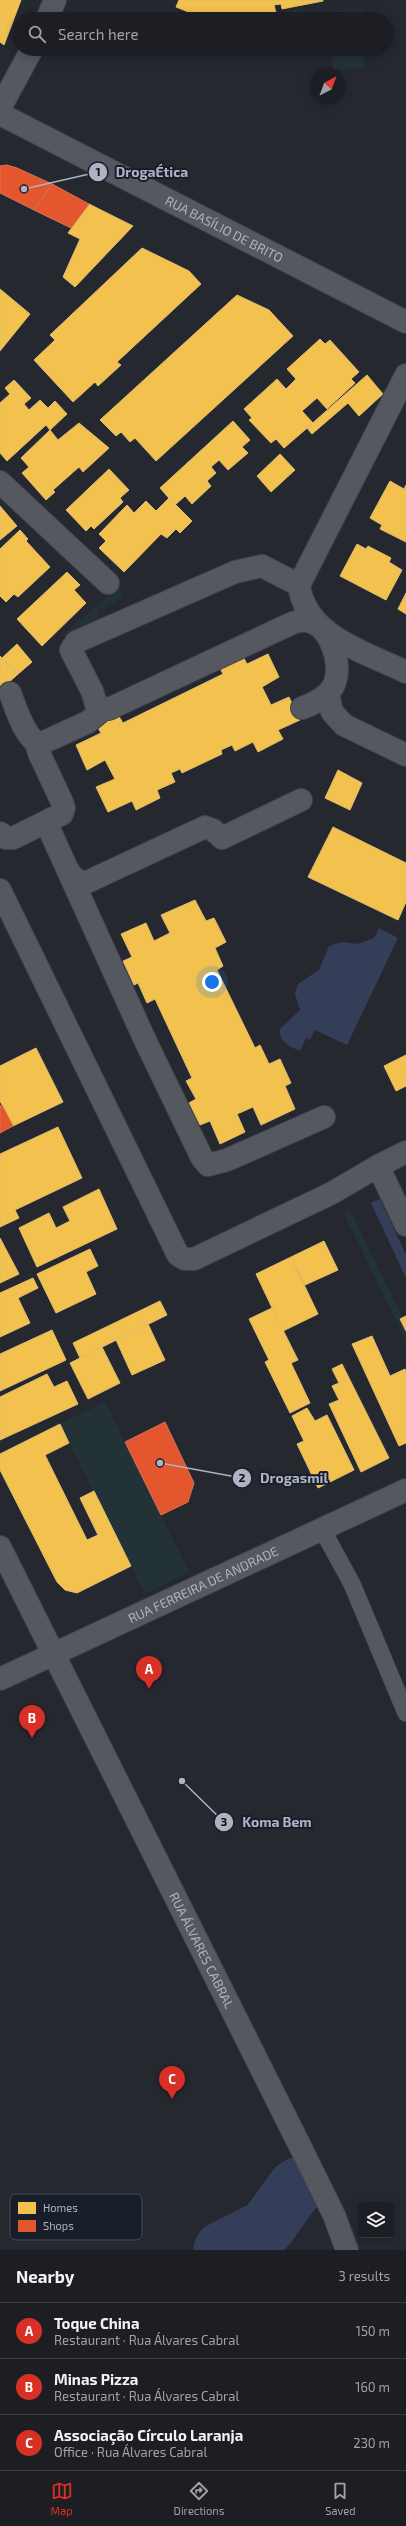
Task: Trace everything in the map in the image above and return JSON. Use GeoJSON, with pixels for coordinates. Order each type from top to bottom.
{"type":"FeatureCollection","features":[{"type":"Feature","properties":{"kind":"street"},"geometry":{"type":"LineString","coordinates":[[50,12],[55,0]]}},
{"type":"Feature","properties":{"kind":"street"},"geometry":{"type":"LineString","coordinates":[[0,108],[28,56]]}},
{"type":"Feature","properties":{"kind":"street","name":"RUA BASÍLIO DE BRITO"},"geometry":{"type":"LineString","coordinates":[[0,114],[406,322]]}},
{"type":"Feature","properties":{"kind":"street"},"geometry":{"type":"LineString","coordinates":[[406,375],[299,585],[305,607],[312,619],[334,637],[406,672]]}},
{"type":"Feature","properties":{"kind":"street"},"geometry":{"type":"LineString","coordinates":[[0,482],[108,583]]}},
{"type":"Feature","properties":{"kind":"street"},"geometry":{"type":"LineString","coordinates":[[0,833],[6,838],[13,838],[62,814],[64,808],[37,746],[96,718],[99,713],[98,707],[71,650],[76,642],[235,572],[262,566],[299,585]]}},
{"type":"Feature","properties":{"kind":"street"},"geometry":{"type":"LineString","coordinates":[[98,707],[109,709],[293,623],[307,621],[322,627],[332,644],[335,657],[335,683],[328,693],[311,705],[302,708]]}},
{"type":"Feature","properties":{"kind":"street"},"geometry":{"type":"LineString","coordinates":[[10,693],[29,734],[34,742],[40,744]]}},
{"type":"Feature","properties":{"kind":"street"},"geometry":{"type":"LineString","coordinates":[[328,693],[332,712],[344,725],[406,755]]}},
{"type":"Feature","properties":{"kind":"street"},"geometry":{"type":"LineString","coordinates":[[68,871],[75,879],[85,883],[205,827],[213,830],[222,838],[301,800]]}},
{"type":"Feature","properties":{"kind":"street"},"geometry":{"type":"LineString","coordinates":[[51,819],[48,823],[50,831],[68,871],[145,1040],[202,1158],[208,1165],[227,1160],[324,1117]]}},
{"type":"Feature","properties":{"kind":"street"},"geometry":{"type":"LineString","coordinates":[[0,890],[178,1255],[185,1258],[194,1259],[332,1193],[378,1166],[406,1152]]}},
{"type":"Feature","properties":{"kind":"street"},"geometry":{"type":"LineString","coordinates":[[378,1166],[406,1224]]}},
{"type":"Feature","properties":{"kind":"street","name":"RUA FERREIRA DE ANDRADE"},"geometry":{"type":"LineString","coordinates":[[0,1679],[54,1652],[406,1490]]}},
{"type":"Feature","properties":{"kind":"street","name":"RUA ÁLVARES CABRAL"},"geometry":{"type":"LineString","coordinates":[[0,1547],[54,1652],[301,2148],[334,2215],[347,2250]]}},
{"type":"Feature","properties":{"kind":"lane"},"geometry":{"type":"LineString","coordinates":[[322,1529],[352,1584],[406,1713]]}},
{"type":"Feature","properties":{"kind":"shaded area"},"geometry":{"type":"Polygon","coordinates":[[[298,9],[308,12],[282,12],[298,9]]]}},
{"type":"Feature","properties":{"kind":"shaded area"},"geometry":{"type":"Polygon","coordinates":[[[363,9],[363,12],[332,12],[332,10],[363,9]]]}},
{"type":"Feature","properties":{"kind":"shaded area"},"geometry":{"type":"Polygon","coordinates":[[[332,56],[363,56],[364,68],[333,68],[332,56]]]}},
{"type":"Feature","properties":{"kind":"shaded area"},"geometry":{"type":"Polygon","coordinates":[[[118,587],[123,598],[97,611],[101,619],[59,639],[118,587]]]}},
{"type":"Feature","properties":{"kind":"shaded area"},"geometry":{"type":"Polygon","coordinates":[[[349,1208],[406,1325],[406,1341],[344,1214],[349,1208]]]}},
{"type":"Feature","properties":{"kind":"shaded area"},"geometry":{"type":"Polygon","coordinates":[[[105,1402],[189,1572],[145,1594],[60,1424],[105,1402]]]}},
{"type":"Feature","properties":{"kind":"water"},"geometry":{"type":"Polygon","coordinates":[[[379,928],[398,938],[347,1045],[315,1030],[310,1040],[306,1038],[300,1051],[286,1043],[281,1037],[280,1029],[300,1010],[295,994],[298,984],[319,970],[329,946],[341,942],[358,944],[374,938],[379,928]]]}},
{"type":"Feature","properties":{"kind":"water"},"geometry":{"type":"Polygon","coordinates":[[[380,1199],[406,1255],[406,1278],[371,1203],[380,1199]]]}},
{"type":"Feature","properties":{"kind":"building: Homes"},"geometry":{"type":"Polygon","coordinates":[[[0,0],[21,0],[16,12],[12,12],[12,24],[4,45],[0,42],[0,0]]]}},
{"type":"Feature","properties":{"kind":"building: Homes"},"geometry":{"type":"Polygon","coordinates":[[[179,0],[323,0],[282,9],[281,4],[274,5],[276,12],[188,12],[176,7],[179,0]]]}},
{"type":"Feature","properties":{"kind":"building: Homes"},"geometry":{"type":"Polygon","coordinates":[[[89,204],[133,226],[75,287],[63,277],[80,239],[68,233],[89,204]]]}},
{"type":"Feature","properties":{"kind":"building: Homes"},"geometry":{"type":"Polygon","coordinates":[[[142,248],[189,271],[201,284],[117,362],[121,365],[98,386],[95,382],[73,402],[34,360],[55,340],[50,335],[142,248]]]}},
{"type":"Feature","properties":{"kind":"building: Homes"},"geometry":{"type":"Polygon","coordinates":[[[0,289],[30,314],[0,351],[0,289]]]}},
{"type":"Feature","properties":{"kind":"building: Homes"},"geometry":{"type":"Polygon","coordinates":[[[237,295],[269,310],[293,336],[156,461],[135,438],[130,442],[121,432],[116,436],[100,420],[237,295]]]}},
{"type":"Feature","properties":{"kind":"building: Homes"},"geometry":{"type":"Polygon","coordinates":[[[320,339],[325,344],[330,340],[359,372],[351,379],[355,383],[327,409],[317,398],[302,411],[313,423],[284,448],[276,439],[271,443],[249,420],[252,418],[244,409],[277,379],[286,389],[296,379],[287,369],[320,339]]]}},
{"type":"Feature","properties":{"kind":"building: Homes"},"geometry":{"type":"Polygon","coordinates":[[[367,375],[383,394],[359,416],[348,403],[312,434],[307,428],[367,375]]]}},
{"type":"Feature","properties":{"kind":"building: Homes"},"geometry":{"type":"Polygon","coordinates":[[[14,380],[31,398],[24,404],[29,410],[40,400],[48,408],[55,401],[67,414],[50,430],[46,425],[7,461],[0,453],[0,403],[10,394],[5,388],[14,380]]]}},
{"type":"Feature","properties":{"kind":"building: Homes"},"geometry":{"type":"Polygon","coordinates":[[[233,421],[250,440],[242,447],[248,453],[228,470],[219,460],[211,467],[216,473],[207,481],[211,486],[192,504],[185,496],[175,505],[160,488],[233,421]]]}},
{"type":"Feature","properties":{"kind":"building: Homes"},"geometry":{"type":"Polygon","coordinates":[[[79,423],[109,448],[83,472],[79,467],[53,490],[55,492],[46,500],[22,473],[29,467],[21,458],[50,430],[58,440],[79,423]]]}},
{"type":"Feature","properties":{"kind":"building: Homes"},"geometry":{"type":"Polygon","coordinates":[[[280,454],[295,470],[271,492],[257,476],[280,454]]]}},
{"type":"Feature","properties":{"kind":"building: Homes"},"geometry":{"type":"Polygon","coordinates":[[[109,469],[129,490],[120,498],[123,502],[94,529],[91,526],[86,531],[66,510],[109,469]]]}},
{"type":"Feature","properties":{"kind":"building: Homes"},"geometry":{"type":"Polygon","coordinates":[[[390,481],[404,489],[406,485],[406,542],[380,529],[382,525],[370,518],[390,481]]]}},
{"type":"Feature","properties":{"kind":"building: Homes"},"geometry":{"type":"Polygon","coordinates":[[[169,498],[192,521],[180,533],[176,529],[167,538],[161,534],[124,572],[99,548],[106,541],[99,534],[127,505],[134,513],[146,501],[156,511],[169,498]]]}},
{"type":"Feature","properties":{"kind":"building: Homes"},"geometry":{"type":"Polygon","coordinates":[[[0,506],[17,526],[0,540],[0,506]]]}},
{"type":"Feature","properties":{"kind":"building: Homes"},"geometry":{"type":"Polygon","coordinates":[[[20,530],[28,539],[26,541],[50,567],[18,597],[14,594],[6,602],[0,596],[0,549],[20,530]]]}},
{"type":"Feature","properties":{"kind":"building: Homes"},"geometry":{"type":"Polygon","coordinates":[[[357,544],[366,549],[368,546],[391,558],[389,562],[402,570],[386,600],[340,576],[357,544]]]}},
{"type":"Feature","properties":{"kind":"building: Homes"},"geometry":{"type":"Polygon","coordinates":[[[67,572],[80,585],[74,590],[86,603],[42,646],[17,619],[67,572]]]}},
{"type":"Feature","properties":{"kind":"building: Homes"},"geometry":{"type":"Polygon","coordinates":[[[406,593],[406,614],[398,609],[406,593]]]}},
{"type":"Feature","properties":{"kind":"building: Homes"},"geometry":{"type":"Polygon","coordinates":[[[17,644],[32,662],[17,675],[2,658],[17,644]]]}},
{"type":"Feature","properties":{"kind":"building: Homes"},"geometry":{"type":"Polygon","coordinates":[[[268,654],[279,677],[262,687],[271,705],[289,697],[300,720],[278,730],[283,739],[258,752],[253,742],[235,751],[232,745],[221,750],[222,754],[182,773],[180,769],[171,773],[175,782],[157,790],[160,798],[136,810],[132,801],[108,812],[96,787],[115,779],[105,760],[87,770],[76,745],[101,733],[96,724],[118,715],[123,723],[223,674],[219,666],[242,655],[247,664],[268,654]]]}},
{"type":"Feature","properties":{"kind":"building: Homes"},"geometry":{"type":"Polygon","coordinates":[[[0,656],[17,675],[0,690],[0,656]]]}},
{"type":"Feature","properties":{"kind":"building: Homes"},"geometry":{"type":"Polygon","coordinates":[[[338,770],[362,783],[350,810],[325,798],[338,770]]]}},
{"type":"Feature","properties":{"kind":"building: Homes"},"geometry":{"type":"Polygon","coordinates":[[[333,827],[406,863],[406,902],[398,920],[308,877],[333,827]]]}},
{"type":"Feature","properties":{"kind":"building: Homes"},"geometry":{"type":"Polygon","coordinates":[[[195,900],[206,921],[214,918],[226,942],[215,948],[223,966],[217,970],[255,1048],[260,1045],[269,1064],[280,1059],[291,1083],[285,1086],[295,1109],[261,1125],[253,1107],[237,1114],[245,1132],[220,1144],[210,1121],[200,1125],[189,1103],[196,1099],[186,1081],[192,1078],[155,999],[147,1003],[138,983],[134,985],[123,961],[132,957],[121,934],[146,923],[154,941],[170,933],[161,915],[195,900]]]}},
{"type":"Feature","properties":{"kind":"building: Homes"},"geometry":{"type":"Polygon","coordinates":[[[36,1048],[63,1102],[13,1126],[0,1101],[0,1066],[36,1048]]]}},
{"type":"Feature","properties":{"kind":"building: Homes"},"geometry":{"type":"Polygon","coordinates":[[[406,1055],[406,1086],[396,1091],[384,1066],[406,1055]]]}},
{"type":"Feature","properties":{"kind":"building: Homes"},"geometry":{"type":"Polygon","coordinates":[[[58,1127],[82,1178],[15,1210],[19,1218],[0,1227],[0,1154],[58,1127]]]}},
{"type":"Feature","properties":{"kind":"building: Homes"},"geometry":{"type":"Polygon","coordinates":[[[99,1189],[117,1229],[37,1267],[19,1228],[49,1213],[56,1228],[70,1221],[63,1207],[99,1189]]]}},
{"type":"Feature","properties":{"kind":"building: Homes"},"geometry":{"type":"Polygon","coordinates":[[[0,1238],[19,1274],[0,1283],[0,1238]]]}},
{"type":"Feature","properties":{"kind":"building: Homes"},"geometry":{"type":"Polygon","coordinates":[[[324,1241],[338,1270],[305,1285],[291,1257],[324,1241]]]}},
{"type":"Feature","properties":{"kind":"building: Homes"},"geometry":{"type":"Polygon","coordinates":[[[90,1249],[98,1266],[86,1272],[96,1294],[56,1313],[37,1274],[90,1249]]]}},
{"type":"Feature","properties":{"kind":"building: Homes"},"geometry":{"type":"Polygon","coordinates":[[[291,1257],[318,1314],[283,1331],[256,1274],[291,1257]]]}},
{"type":"Feature","properties":{"kind":"building: Homes"},"geometry":{"type":"Polygon","coordinates":[[[33,1278],[38,1288],[18,1298],[30,1323],[0,1337],[0,1293],[33,1278]]]}},
{"type":"Feature","properties":{"kind":"building: Homes"},"geometry":{"type":"Polygon","coordinates":[[[160,1301],[167,1315],[80,1358],[73,1343],[160,1301]]]}},
{"type":"Feature","properties":{"kind":"building: Homes"},"geometry":{"type":"Polygon","coordinates":[[[272,1308],[298,1360],[291,1363],[310,1403],[290,1413],[265,1362],[269,1360],[249,1319],[272,1308]]]}},
{"type":"Feature","properties":{"kind":"building: Homes"},"geometry":{"type":"Polygon","coordinates":[[[406,1316],[406,1331],[400,1319],[406,1316]]]}},
{"type":"Feature","properties":{"kind":"building: Homes"},"geometry":{"type":"Polygon","coordinates":[[[148,1324],[165,1360],[132,1375],[116,1340],[148,1324]]]}},
{"type":"Feature","properties":{"kind":"building: Homes"},"geometry":{"type":"Polygon","coordinates":[[[52,1330],[66,1360],[0,1391],[0,1354],[52,1330]]]}},
{"type":"Feature","properties":{"kind":"building: Homes"},"geometry":{"type":"Polygon","coordinates":[[[372,1336],[390,1376],[405,1369],[406,1372],[406,1443],[399,1446],[352,1344],[372,1336]]]}},
{"type":"Feature","properties":{"kind":"building: Homes"},"geometry":{"type":"Polygon","coordinates":[[[102,1347],[120,1383],[88,1399],[70,1363],[102,1347]]]}},
{"type":"Feature","properties":{"kind":"building: Homes"},"geometry":{"type":"Polygon","coordinates":[[[342,1364],[389,1458],[361,1472],[329,1404],[339,1400],[332,1386],[339,1383],[332,1369],[342,1364]]]}},
{"type":"Feature","properties":{"kind":"building: Homes"},"geometry":{"type":"Polygon","coordinates":[[[47,1374],[54,1387],[67,1381],[78,1404],[0,1440],[0,1397],[47,1374]]]}},
{"type":"Feature","properties":{"kind":"building: Homes"},"geometry":{"type":"Polygon","coordinates":[[[307,1408],[315,1421],[327,1415],[354,1470],[318,1488],[297,1444],[304,1441],[292,1416],[307,1408]]]}},
{"type":"Feature","properties":{"kind":"building: Homes"},"geometry":{"type":"Polygon","coordinates":[[[60,1424],[69,1443],[45,1455],[87,1540],[98,1535],[80,1498],[94,1491],[131,1566],[77,1593],[65,1590],[57,1582],[0,1470],[0,1454],[60,1424]]]}},
{"type":"Feature","properties":{"kind":"building: Shops"},"geometry":{"type":"Polygon","coordinates":[[[7,165],[52,184],[34,210],[0,193],[0,166],[7,165]]]}},
{"type":"Feature","properties":{"kind":"building: Shops"},"geometry":{"type":"Polygon","coordinates":[[[52,184],[89,204],[71,228],[34,210],[52,184]]]}},
{"type":"Feature","properties":{"kind":"building: Shops"},"geometry":{"type":"Polygon","coordinates":[[[2,1105],[13,1126],[0,1133],[0,1106],[2,1105]]]}},
{"type":"Feature","properties":{"kind":"building: Shops"},"geometry":{"type":"Polygon","coordinates":[[[165,1422],[194,1483],[188,1502],[161,1515],[125,1442],[165,1422]]]}},
{"type":"Feature","properties":{"kind":"waterway"},"geometry":{"type":"LineString","coordinates":[[222,2250],[267,2227],[295,2188],[300,2185]]}},
{"type":"Feature","properties":{"kind":"place","name":"DrogaÉtica"},"geometry":{"type":"Point","coordinates":[24,189]}},
{"type":"Feature","properties":{"kind":"place","name":"Drogasmil"},"geometry":{"type":"Point","coordinates":[160,1463]}},
{"type":"Feature","properties":{"kind":"place","name":"Toque China"},"geometry":{"type":"Point","coordinates":[149,1689]}},
{"type":"Feature","properties":{"kind":"place","name":"Minas Pizza"},"geometry":{"type":"Point","coordinates":[32,1738]}},
{"type":"Feature","properties":{"kind":"place","name":"Koma Bem"},"geometry":{"type":"Point","coordinates":[182,1781]}},
{"type":"Feature","properties":{"kind":"place","name":"Associação Círculo Laranja"},"geometry":{"type":"Point","coordinates":[172,2099]}}]}
